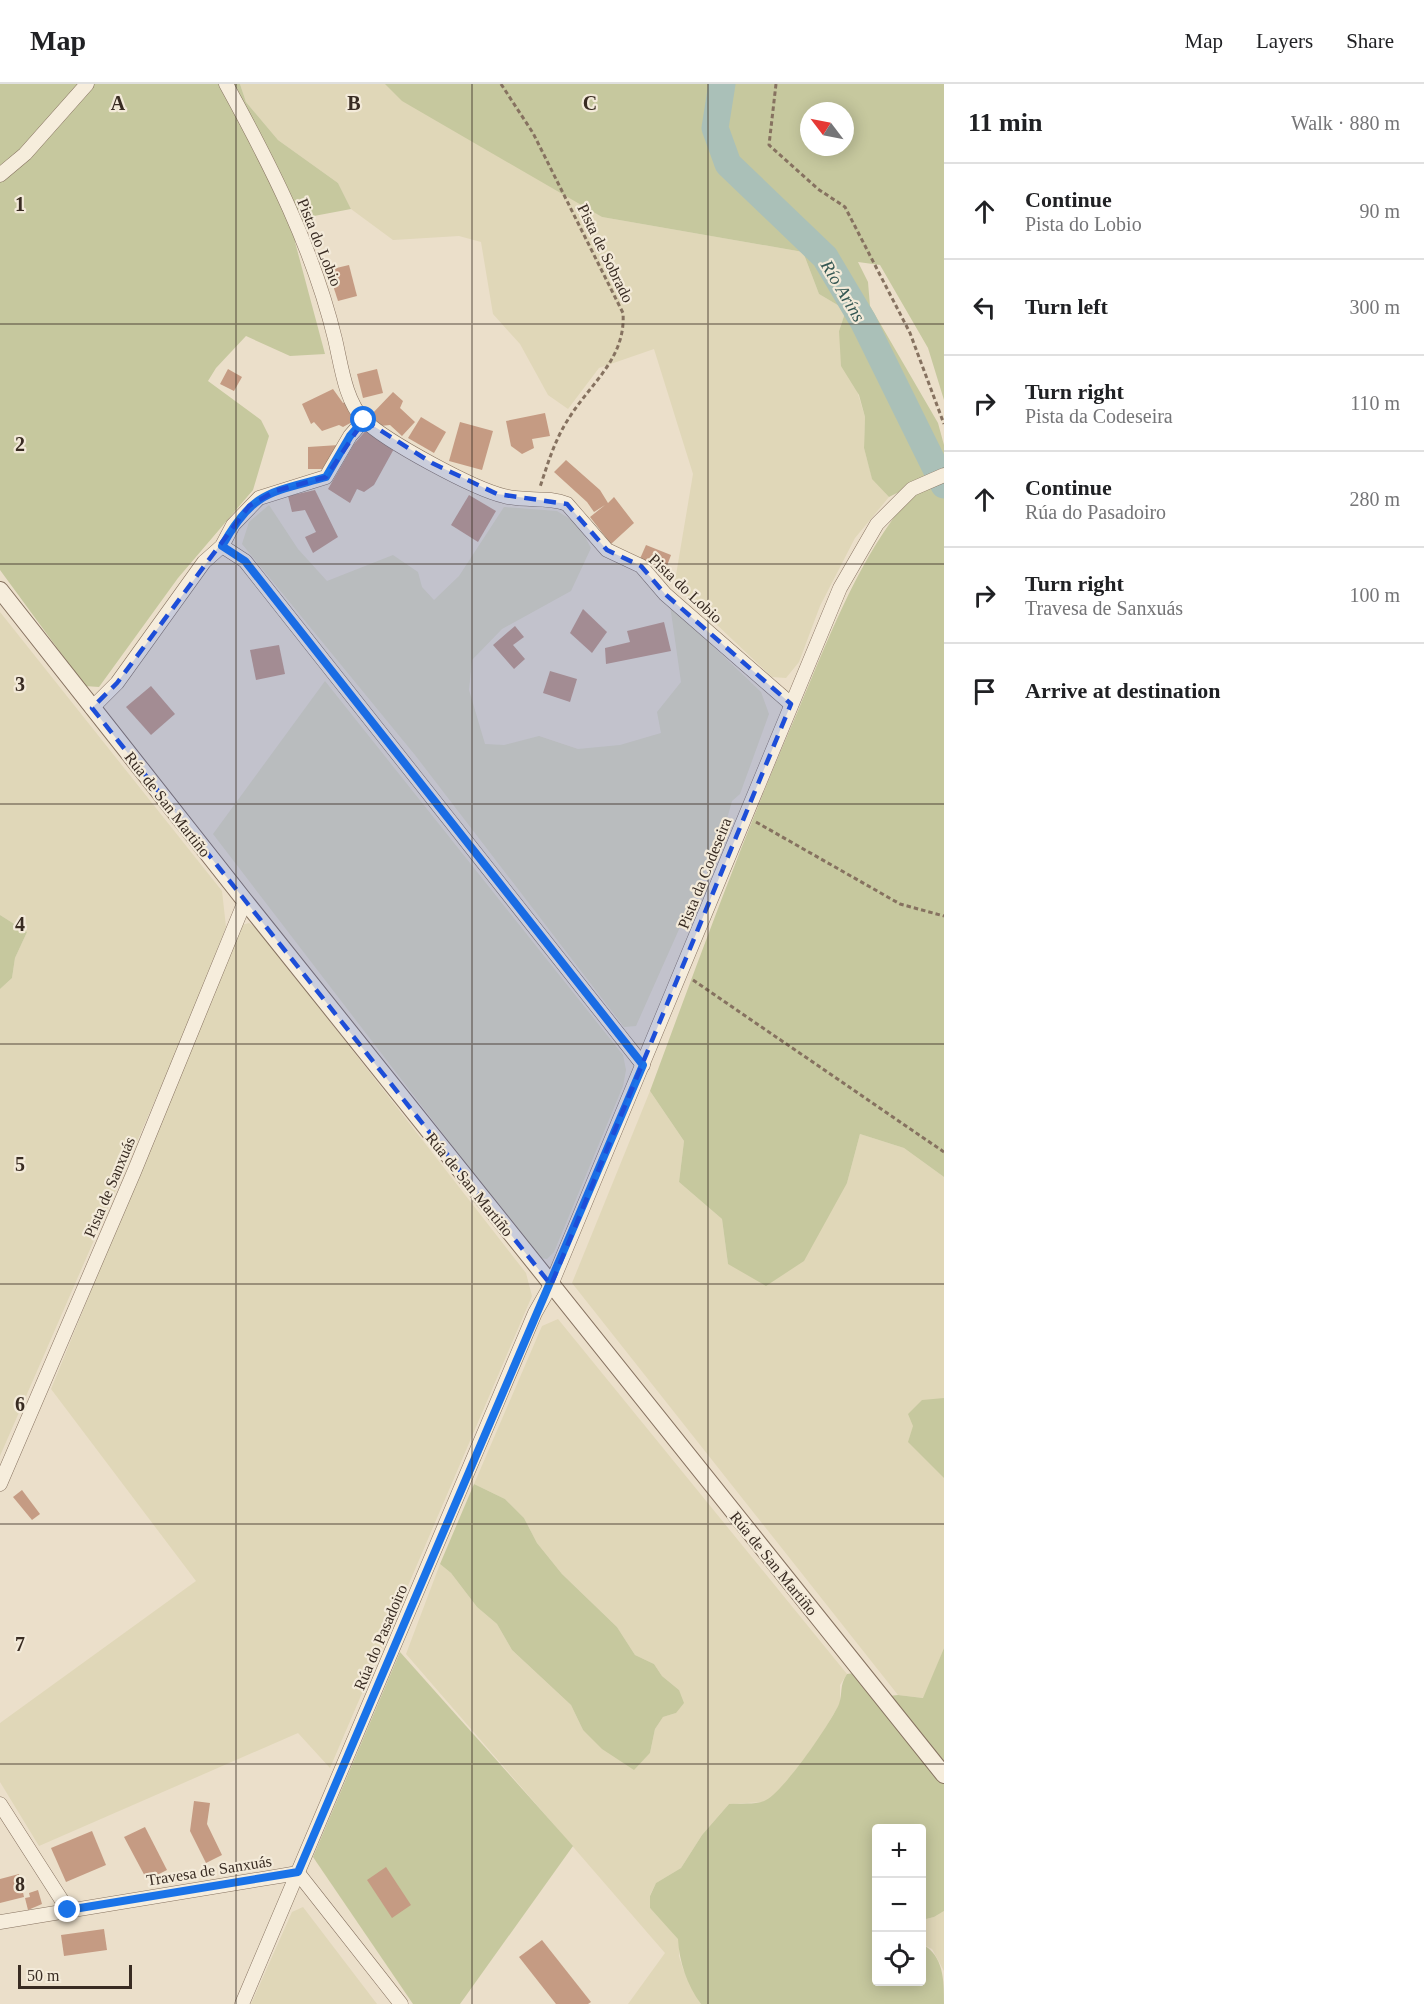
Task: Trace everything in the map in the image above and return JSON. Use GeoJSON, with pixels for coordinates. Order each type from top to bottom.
{"type":"FeatureCollection","features":[{"type":"Feature","properties":{"kind":"street"},"geometry":{"type":"LineString","coordinates":[[0,175],[25,154],[87,84]]}},
{"type":"Feature","properties":{"kind":"street","name":"Pista do Lobio"},"geometry":{"type":"LineString","coordinates":[[226,84],[261,146],[307,246],[322,288],[345,381],[364,420],[432,463],[497,494],[560,501],[574,509],[601,544],[614,554],[641,566],[665,594],[791,704]]}},
{"type":"Feature","properties":{"kind":"street"},"geometry":{"type":"LineString","coordinates":[[92,708],[117,683],[204,562],[222,546],[233,525],[259,498],[326,477],[350,436],[364,420]]}},
{"type":"Feature","properties":{"kind":"street","name":"Pista da Codeseira"},"geometry":{"type":"LineString","coordinates":[[551,1285],[682,972],[744,816],[845,579],[877,524],[912,489],[944,475]]}},
{"type":"Feature","properties":{"kind":"street"},"geometry":{"type":"LineString","coordinates":[[222,546],[245,561],[643,1065]]}},
{"type":"Feature","properties":{"kind":"street","name":"Rúa de San Martiño"},"geometry":{"type":"LineString","coordinates":[[0,590],[245,901],[944,1775]]}},
{"type":"Feature","properties":{"kind":"street","name":"Pista de Sanxuás"},"geometry":{"type":"LineString","coordinates":[[0,1484],[134,1172],[245,901]]}},
{"type":"Feature","properties":{"kind":"street","name":"Rúa do Pasadoiro"},"geometry":{"type":"LineString","coordinates":[[242,2004],[535,1313],[551,1285]]}},
{"type":"Feature","properties":{"kind":"street"},"geometry":{"type":"LineString","coordinates":[[0,1804],[68,1910]]}},
{"type":"Feature","properties":{"kind":"street"},"geometry":{"type":"LineString","coordinates":[[298,1872],[401,2004]]}},
{"type":"Feature","properties":{"kind":"street","name":"Travesa de Sanxuás"},"geometry":{"type":"LineString","coordinates":[[0,1922],[298,1872]]}},
{"type":"Feature","properties":{"kind":"path","name":"Pista de Sobrado"},"geometry":{"type":"LineString","coordinates":[[501,84],[533,133],[623,313],[624,330],[616,351],[607,369],[569,417],[556,442],[535,500]]}},
{"type":"Feature","properties":{"kind":"path"},"geometry":{"type":"LineString","coordinates":[[776,84],[769,146],[818,189],[845,207],[910,333],[944,424]]}},
{"type":"Feature","properties":{"kind":"path"},"geometry":{"type":"LineString","coordinates":[[744,816],[900,904],[944,916]]}},
{"type":"Feature","properties":{"kind":"path"},"geometry":{"type":"LineString","coordinates":[[682,972],[944,1152]]}},
{"type":"Feature","properties":{"kind":"highlighted area"},"geometry":{"type":"Polygon","coordinates":[[[364,420],[432,463],[497,494],[567,504],[607,550],[641,566],[665,594],[791,704],[551,1285],[92,708],[117,683],[249,506],[275,491],[326,477],[364,420]]]}},
{"type":"Feature","properties":{"kind":"shaded area"},"geometry":{"type":"Polygon","coordinates":[[[240,84],[393,84],[602,217],[803,252],[819,294],[846,310],[839,331],[865,417],[864,448],[872,478],[889,497],[855,538],[820,606],[799,662],[786,678],[772,677],[694,603],[675,581],[693,474],[654,349],[599,368],[568,409],[548,395],[520,344],[493,314],[481,242],[459,236],[393,240],[351,209],[338,183],[278,140],[246,102],[240,84]]]}},
{"type":"Feature","properties":{"kind":"shaded area"},"geometry":{"type":"Polygon","coordinates":[[[269,505],[298,549],[327,581],[393,555],[418,572],[422,587],[434,600],[459,576],[504,507],[557,511],[578,524],[591,548],[571,591],[502,629],[472,660],[469,690],[485,744],[504,745],[539,736],[578,749],[620,745],[661,733],[657,712],[681,682],[670,605],[761,692],[769,714],[740,794],[732,801],[725,826],[636,1026],[624,1027],[415,755],[242,544],[249,522],[269,505]]]}},
{"type":"Feature","properties":{"kind":"shaded area"},"geometry":{"type":"Polygon","coordinates":[[[0,612],[222,891],[226,927],[189,1022],[0,1456],[0,989],[12,978],[15,958],[27,932],[0,915],[0,612]]]}},
{"type":"Feature","properties":{"kind":"shaded area"},"geometry":{"type":"Polygon","coordinates":[[[325,681],[623,1055],[626,1070],[623,1086],[554,1252],[547,1259],[540,1258],[533,1251],[213,834],[325,681]]]}},
{"type":"Feature","properties":{"kind":"shaded area"},"geometry":{"type":"Polygon","coordinates":[[[249,923],[258,929],[526,1273],[532,1296],[330,1768],[298,1733],[39,1846],[0,1782],[0,1723],[196,1581],[51,1389],[237,933],[242,925],[249,923]]]}},
{"type":"Feature","properties":{"kind":"shaded area"},"geometry":{"type":"Polygon","coordinates":[[[650,1091],[684,1141],[679,1182],[722,1219],[728,1264],[847,1183],[860,1134],[904,1148],[944,1177],[944,1648],[924,1698],[898,1695],[572,1283],[650,1091]]]}},
{"type":"Feature","properties":{"kind":"shaded area"},"geometry":{"type":"Polygon","coordinates":[[[558,1319],[847,1674],[840,1685],[840,1703],[819,1739],[778,1793],[764,1802],[729,1804],[702,1835],[681,1868],[656,1883],[650,1895],[650,1908],[679,1939],[679,1956],[683,1969],[701,2004],[628,2004],[665,1953],[406,1654],[440,1564],[451,1573],[477,1607],[497,1624],[512,1650],[571,1705],[583,1730],[634,1769],[650,1753],[655,1729],[663,1717],[676,1713],[679,1690],[662,1676],[654,1664],[635,1655],[617,1627],[562,1574],[537,1543],[524,1518],[505,1499],[474,1484],[542,1326],[558,1319]]]}},
{"type":"Feature","properties":{"kind":"shaded area"},"geometry":{"type":"Polygon","coordinates":[[[303,1907],[377,2004],[251,2004],[292,1912],[303,1907]]]}},
{"type":"Feature","properties":{"kind":"shaded area"},"geometry":{"type":"Polygon","coordinates":[[[944,1911],[944,1971],[932,1949],[926,1946],[926,1919],[944,1911]]]}},
{"type":"Feature","properties":{"kind":"green space"},"geometry":{"type":"Polygon","coordinates":[[[0,84],[240,84],[246,102],[278,140],[338,183],[351,209],[314,216],[295,242],[325,354],[290,356],[246,336],[216,368],[208,381],[261,420],[269,436],[253,490],[178,578],[99,687],[85,686],[0,570],[0,84]]]}},
{"type":"Feature","properties":{"kind":"green space"},"geometry":{"type":"Polygon","coordinates":[[[385,84],[944,84],[944,400],[928,348],[880,265],[858,262],[868,282],[870,306],[938,423],[944,445],[944,1177],[904,1148],[860,1134],[847,1183],[804,1261],[766,1286],[728,1264],[722,1219],[679,1182],[684,1141],[650,1091],[739,854],[832,629],[873,549],[908,499],[899,492],[889,497],[872,479],[864,448],[865,417],[859,395],[841,366],[839,331],[846,310],[819,294],[803,252],[602,217],[402,101],[385,84]]]}},
{"type":"Feature","properties":{"kind":"green space"},"geometry":{"type":"Polygon","coordinates":[[[0,915],[27,932],[15,958],[12,978],[0,989],[0,915]]]}},
{"type":"Feature","properties":{"kind":"green space"},"geometry":{"type":"Polygon","coordinates":[[[944,1398],[944,1478],[908,1442],[913,1426],[908,1414],[922,1400],[944,1398]]]}},
{"type":"Feature","properties":{"kind":"green space"},"geometry":{"type":"Polygon","coordinates":[[[474,1484],[505,1499],[524,1518],[537,1543],[562,1574],[617,1627],[635,1655],[654,1664],[662,1676],[679,1690],[684,1703],[676,1713],[663,1717],[655,1729],[650,1753],[634,1770],[602,1749],[583,1730],[571,1705],[512,1650],[497,1624],[477,1607],[451,1573],[440,1564],[474,1484]]]}},
{"type":"Feature","properties":{"kind":"green space"},"geometry":{"type":"Polygon","coordinates":[[[944,1648],[944,1911],[926,1919],[926,1824],[872,1824],[872,1986],[926,1986],[926,1947],[939,1962],[943,1978],[944,2004],[701,2004],[685,1973],[678,1939],[650,1908],[650,1896],[656,1883],[681,1868],[702,1835],[729,1804],[762,1802],[784,1784],[817,1741],[834,1713],[839,1704],[843,1682],[847,1674],[854,1673],[880,1697],[898,1695],[923,1698],[944,1648]]]}},
{"type":"Feature","properties":{"kind":"green space"},"geometry":{"type":"Polygon","coordinates":[[[400,1652],[573,1846],[460,2004],[413,2004],[313,1857],[400,1652]]]}},
{"type":"Feature","properties":{"kind":"building"},"geometry":{"type":"Polygon","coordinates":[[[349,265],[357,296],[338,301],[328,270],[349,265]]]}},
{"type":"Feature","properties":{"kind":"building"},"geometry":{"type":"Polygon","coordinates":[[[228,369],[242,377],[234,391],[220,384],[228,369]]]}},
{"type":"Feature","properties":{"kind":"building"},"geometry":{"type":"Polygon","coordinates":[[[377,369],[383,393],[363,398],[357,374],[377,369]]]}},
{"type":"Feature","properties":{"kind":"building"},"geometry":{"type":"Polygon","coordinates":[[[333,389],[343,403],[348,400],[354,421],[343,427],[339,425],[322,431],[314,422],[311,424],[302,404],[333,389]]]}},
{"type":"Feature","properties":{"kind":"building"},"geometry":{"type":"Polygon","coordinates":[[[393,392],[403,401],[400,408],[415,422],[402,436],[390,425],[380,426],[370,416],[393,392]]]}},
{"type":"Feature","properties":{"kind":"building"},"geometry":{"type":"Polygon","coordinates":[[[545,413],[550,436],[532,439],[534,448],[522,454],[511,446],[506,421],[545,413]]]}},
{"type":"Feature","properties":{"kind":"building"},"geometry":{"type":"Polygon","coordinates":[[[421,417],[446,432],[434,453],[408,438],[421,417]]]}},
{"type":"Feature","properties":{"kind":"building"},"geometry":{"type":"Polygon","coordinates":[[[460,422],[493,431],[482,470],[449,461],[460,422]]]}},
{"type":"Feature","properties":{"kind":"building"},"geometry":{"type":"Polygon","coordinates":[[[368,428],[395,447],[374,485],[364,492],[357,489],[350,503],[328,489],[354,444],[368,428]]]}},
{"type":"Feature","properties":{"kind":"building"},"geometry":{"type":"Polygon","coordinates":[[[339,445],[328,469],[308,469],[308,447],[339,445]]]}},
{"type":"Feature","properties":{"kind":"building"},"geometry":{"type":"Polygon","coordinates":[[[566,460],[600,490],[608,503],[614,497],[634,523],[611,544],[590,517],[605,505],[594,512],[587,502],[554,472],[566,460]]]}},
{"type":"Feature","properties":{"kind":"building"},"geometry":{"type":"Polygon","coordinates":[[[315,490],[338,537],[313,553],[305,537],[316,532],[305,510],[292,512],[288,496],[315,490]]]}},
{"type":"Feature","properties":{"kind":"building"},"geometry":{"type":"Polygon","coordinates":[[[469,495],[496,511],[478,542],[451,525],[469,495]]]}},
{"type":"Feature","properties":{"kind":"building"},"geometry":{"type":"Polygon","coordinates":[[[646,545],[671,555],[665,571],[639,561],[646,545]]]}},
{"type":"Feature","properties":{"kind":"building"},"geometry":{"type":"Polygon","coordinates":[[[583,609],[607,632],[592,653],[570,633],[583,609]]]}},
{"type":"Feature","properties":{"kind":"building"},"geometry":{"type":"Polygon","coordinates":[[[664,622],[671,651],[606,664],[605,648],[630,642],[627,631],[664,622]]]}},
{"type":"Feature","properties":{"kind":"building"},"geometry":{"type":"Polygon","coordinates":[[[515,626],[524,637],[513,645],[525,659],[514,669],[493,645],[515,626]]]}},
{"type":"Feature","properties":{"kind":"building"},"geometry":{"type":"Polygon","coordinates":[[[279,645],[285,674],[256,680],[250,650],[279,645]]]}},
{"type":"Feature","properties":{"kind":"building"},"geometry":{"type":"Polygon","coordinates":[[[550,671],[577,679],[570,702],[543,693],[550,671]]]}},
{"type":"Feature","properties":{"kind":"building"},"geometry":{"type":"Polygon","coordinates":[[[151,686],[175,714],[151,735],[126,707],[151,686]]]}},
{"type":"Feature","properties":{"kind":"building"},"geometry":{"type":"Polygon","coordinates":[[[22,1490],[40,1514],[32,1520],[13,1497],[22,1490]]]}},
{"type":"Feature","properties":{"kind":"building"},"geometry":{"type":"Polygon","coordinates":[[[194,1801],[210,1803],[207,1824],[222,1855],[206,1863],[190,1831],[194,1801]]]}},
{"type":"Feature","properties":{"kind":"building"},"geometry":{"type":"Polygon","coordinates":[[[145,1827],[167,1870],[147,1880],[124,1837],[145,1827]]]}},
{"type":"Feature","properties":{"kind":"building"},"geometry":{"type":"Polygon","coordinates":[[[92,1831],[106,1865],[66,1882],[51,1848],[92,1831]]]}},
{"type":"Feature","properties":{"kind":"building"},"geometry":{"type":"Polygon","coordinates":[[[386,1867],[411,1905],[392,1918],[367,1880],[386,1867]]]}},
{"type":"Feature","properties":{"kind":"building"},"geometry":{"type":"Polygon","coordinates":[[[19,1874],[24,1897],[0,1903],[0,1879],[19,1874]]]}},
{"type":"Feature","properties":{"kind":"building"},"geometry":{"type":"Polygon","coordinates":[[[38,1890],[42,1904],[28,1910],[25,1898],[30,1897],[29,1893],[38,1890]]]}},
{"type":"Feature","properties":{"kind":"building"},"geometry":{"type":"Polygon","coordinates":[[[104,1929],[107,1950],[64,1956],[61,1935],[104,1929]]]}},
{"type":"Feature","properties":{"kind":"building"},"geometry":{"type":"Polygon","coordinates":[[[542,1940],[591,2002],[588,2004],[556,2004],[519,1957],[542,1940]]]}},
{"type":"Feature","properties":{"kind":"waterway","name":"Río Aríns"},"geometry":{"type":"LineString","coordinates":[[722,84],[715,128],[728,164],[825,257],[863,321],[944,485]]}},
{"type":"Feature","properties":{"kind":"route"},"geometry":{"type":"LineString","coordinates":[[68,1910],[298,1872],[535,1313],[551,1285],[643,1065],[245,561],[235,552],[222,546],[233,525],[259,498],[275,491],[326,477],[350,436],[364,420]]}}]}
